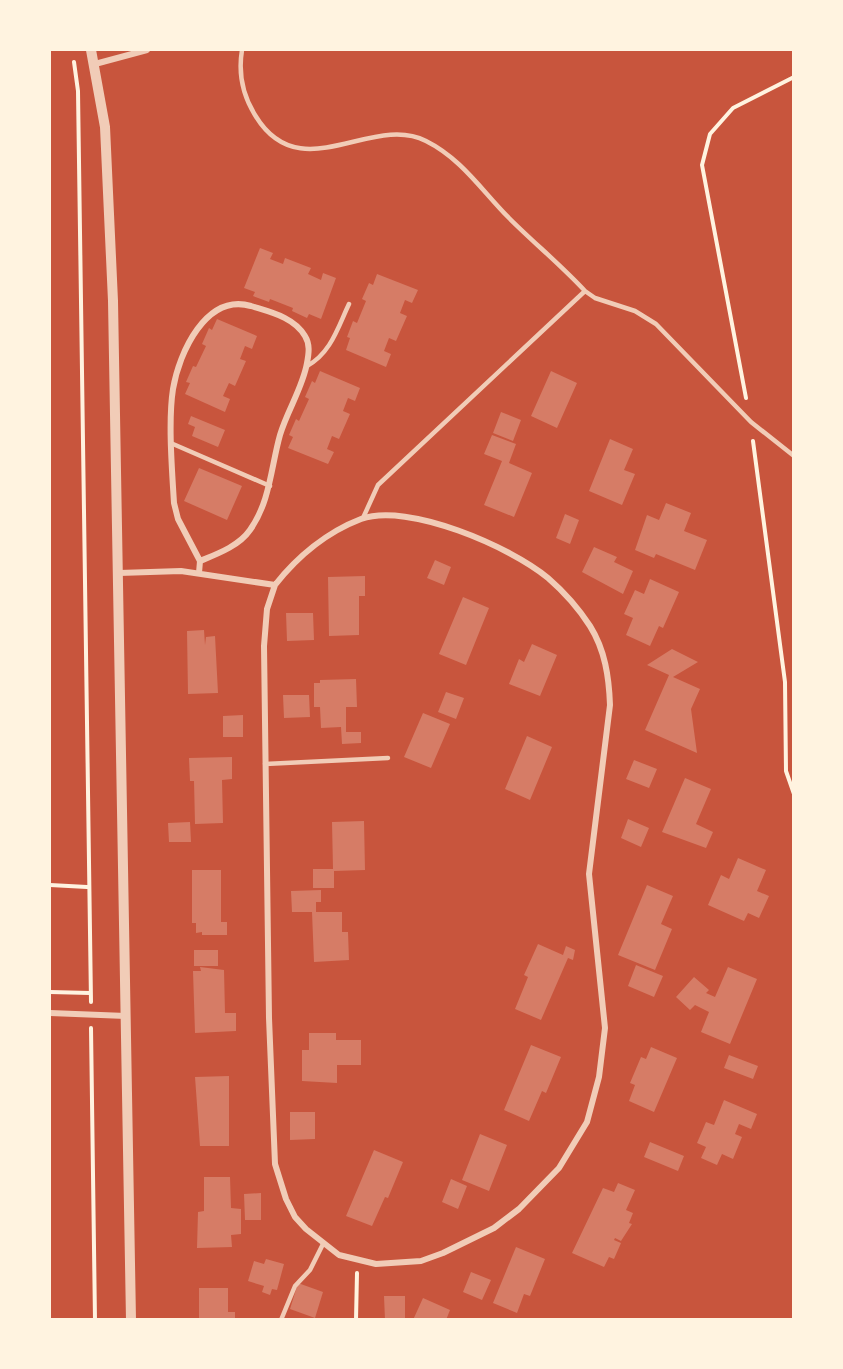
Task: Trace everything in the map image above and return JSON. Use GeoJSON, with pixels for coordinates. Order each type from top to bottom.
{"type":"FeatureCollection","features":[{"type":"Feature","properties":{"kind":"street"},"geometry":{"type":"LineString","coordinates":[[91,50],[105,127],[108,170],[119,573],[131,1320]]}},
{"type":"Feature","properties":{"kind":"street"},"geometry":{"type":"LineString","coordinates":[[95,64],[147,50]]}},
{"type":"Feature","properties":{"kind":"street"},"geometry":{"type":"LineString","coordinates":[[199,573],[200,561],[178,519],[174,503],[173,390],[178,369],[201,325],[213,312],[225,305],[241,303],[284,317],[297,325],[306,338],[309,350],[307,366],[280,435],[270,486],[250,531],[239,541],[200,561]]}},
{"type":"Feature","properties":{"kind":"street"},"geometry":{"type":"LineString","coordinates":[[363,518],[420,518],[469,534],[526,562],[548,578],[590,626],[605,661],[610,705],[589,874],[605,1028],[599,1077],[587,1122],[559,1168],[519,1209],[494,1228],[421,1261],[397,1264],[357,1260],[339,1255],[323,1244],[295,1216],[279,1181],[275,1164],[268,1018],[264,627],[275,585],[292,563],[330,535],[363,518]]}},
{"type":"Feature","properties":{"kind":"street"},"geometry":{"type":"LineString","coordinates":[[119,573],[181,571],[275,585]]}},
{"type":"Feature","properties":{"kind":"street"},"geometry":{"type":"LineString","coordinates":[[50,1012],[126,1016]]}},
{"type":"Feature","properties":{"kind":"lane"},"geometry":{"type":"LineString","coordinates":[[242,50],[242,88],[259,122],[276,140],[292,148],[351,145],[378,137],[404,135],[423,139],[447,153],[509,218],[585,291],[595,298],[635,311],[656,324],[751,422],[794,456]]}},
{"type":"Feature","properties":{"kind":"lane"},"geometry":{"type":"LineString","coordinates":[[363,518],[378,485],[585,291]]}},
{"type":"Feature","properties":{"kind":"lane"},"geometry":{"type":"LineString","coordinates":[[307,366],[318,360],[331,344],[349,304]]}},
{"type":"Feature","properties":{"kind":"lane"},"geometry":{"type":"LineString","coordinates":[[173,444],[270,486]]}},
{"type":"Feature","properties":{"kind":"lane"},"geometry":{"type":"LineString","coordinates":[[265,764],[388,758]]}},
{"type":"Feature","properties":{"kind":"lane"},"geometry":{"type":"LineString","coordinates":[[281,1320],[295,1286],[310,1270],[323,1244]]}},
{"type":"Feature","properties":{"kind":"path"},"geometry":{"type":"LineString","coordinates":[[73,53],[78,91],[87,887],[95,1320]]}},
{"type":"Feature","properties":{"kind":"path"},"geometry":{"type":"LineString","coordinates":[[50,885],[87,887]]}},
{"type":"Feature","properties":{"kind":"path"},"geometry":{"type":"LineString","coordinates":[[50,992],[90,993]]}},
{"type":"Feature","properties":{"kind":"path"},"geometry":{"type":"LineString","coordinates":[[356,1320],[357,1260]]}},
{"type":"Feature","properties":{"kind":"building"},"geometry":{"type":"Polygon","coordinates":[[[260,248],[273,253],[270,259],[283,264],[285,258],[311,268],[308,274],[321,280],[323,273],[336,278],[321,319],[309,314],[307,318],[292,311],[293,308],[270,299],[269,302],[253,296],[255,292],[244,288],[260,248]]]}},
{"type":"Feature","properties":{"kind":"building"},"geometry":{"type":"Polygon","coordinates":[[[377,274],[418,290],[412,303],[405,300],[400,313],[407,316],[396,341],[389,338],[384,351],[391,354],[386,367],[346,350],[350,338],[347,337],[353,321],[357,323],[366,301],[362,299],[369,283],[373,285],[377,274]]]}},
{"type":"Feature","properties":{"kind":"building"},"geometry":{"type":"Polygon","coordinates":[[[217,319],[257,336],[252,349],[245,346],[240,359],[246,361],[235,386],[229,383],[223,396],[230,399],[225,412],[185,394],[190,383],[186,382],[193,366],[196,367],[206,346],[202,344],[209,328],[212,330],[217,319]]]}},
{"type":"Feature","properties":{"kind":"building"},"geometry":{"type":"Polygon","coordinates":[[[320,371],[360,388],[355,401],[348,398],[343,411],[350,414],[339,439],[332,436],[327,449],[334,452],[328,464],[288,448],[293,437],[289,435],[296,419],[299,421],[309,399],[305,397],[312,381],[315,383],[320,371]]]}},
{"type":"Feature","properties":{"kind":"building"},"geometry":{"type":"Polygon","coordinates":[[[551,371],[577,383],[557,428],[531,416],[551,371]]]}},
{"type":"Feature","properties":{"kind":"building"},"geometry":{"type":"Polygon","coordinates":[[[501,412],[521,420],[513,441],[493,433],[501,412]]]}},
{"type":"Feature","properties":{"kind":"building"},"geometry":{"type":"Polygon","coordinates":[[[191,416],[225,430],[218,447],[192,436],[195,427],[188,424],[191,416]]]}},
{"type":"Feature","properties":{"kind":"building"},"geometry":{"type":"Polygon","coordinates":[[[492,435],[516,444],[509,463],[532,473],[514,517],[484,505],[502,461],[484,454],[492,435]]]}},
{"type":"Feature","properties":{"kind":"building"},"geometry":{"type":"Polygon","coordinates":[[[610,439],[633,449],[624,470],[635,474],[622,505],[589,491],[610,439]]]}},
{"type":"Feature","properties":{"kind":"building"},"geometry":{"type":"Polygon","coordinates":[[[199,468],[242,486],[227,520],[184,501],[199,468]]]}},
{"type":"Feature","properties":{"kind":"building"},"geometry":{"type":"Polygon","coordinates":[[[666,503],[691,513],[684,531],[707,540],[695,570],[656,554],[654,558],[635,550],[647,515],[659,520],[666,503]]]}},
{"type":"Feature","properties":{"kind":"building"},"geometry":{"type":"Polygon","coordinates":[[[565,514],[579,520],[570,544],[556,538],[565,514]]]}},
{"type":"Feature","properties":{"kind":"building"},"geometry":{"type":"Polygon","coordinates":[[[594,547],[617,557],[614,562],[633,571],[623,594],[582,572],[594,547]]]}},
{"type":"Feature","properties":{"kind":"building"},"geometry":{"type":"Polygon","coordinates":[[[435,560],[451,567],[444,585],[427,578],[435,560]]]}},
{"type":"Feature","properties":{"kind":"building"},"geometry":{"type":"Polygon","coordinates":[[[365,576],[365,596],[359,596],[359,635],[329,636],[328,577],[365,576]]]}},
{"type":"Feature","properties":{"kind":"building"},"geometry":{"type":"Polygon","coordinates":[[[650,579],[679,592],[663,628],[659,626],[650,646],[626,635],[633,618],[624,614],[635,590],[644,594],[650,579]]]}},
{"type":"Feature","properties":{"kind":"building"},"geometry":{"type":"Polygon","coordinates":[[[463,597],[489,608],[466,665],[439,654],[463,597]]]}},
{"type":"Feature","properties":{"kind":"building"},"geometry":{"type":"Polygon","coordinates":[[[286,613],[313,613],[314,640],[287,641],[286,613]]]}},
{"type":"Feature","properties":{"kind":"building"},"geometry":{"type":"Polygon","coordinates":[[[204,630],[205,645],[206,637],[215,636],[218,693],[188,694],[187,631],[204,630]]]}},
{"type":"Feature","properties":{"kind":"building"},"geometry":{"type":"Polygon","coordinates":[[[532,644],[557,655],[540,696],[509,684],[519,659],[524,662],[532,644]]]}},
{"type":"Feature","properties":{"kind":"building"},"geometry":{"type":"Polygon","coordinates":[[[672,649],[698,662],[673,677],[700,689],[691,709],[697,753],[645,730],[669,675],[647,665],[672,649]]]}},
{"type":"Feature","properties":{"kind":"building"},"geometry":{"type":"Polygon","coordinates":[[[356,679],[357,707],[346,707],[346,732],[361,732],[361,743],[342,744],[341,727],[321,728],[320,707],[314,707],[314,683],[320,683],[320,680],[356,679]]]}},
{"type":"Feature","properties":{"kind":"building"},"geometry":{"type":"Polygon","coordinates":[[[446,692],[464,698],[456,719],[438,712],[446,692]]]}},
{"type":"Feature","properties":{"kind":"building"},"geometry":{"type":"Polygon","coordinates":[[[283,695],[309,695],[310,717],[284,718],[283,695]]]}},
{"type":"Feature","properties":{"kind":"building"},"geometry":{"type":"Polygon","coordinates":[[[423,713],[450,724],[431,768],[404,757],[423,713]]]}},
{"type":"Feature","properties":{"kind":"building"},"geometry":{"type":"Polygon","coordinates":[[[243,715],[243,737],[223,737],[223,716],[243,715]]]}},
{"type":"Feature","properties":{"kind":"building"},"geometry":{"type":"Polygon","coordinates":[[[527,736],[552,747],[530,800],[505,789],[527,736]]]}},
{"type":"Feature","properties":{"kind":"building"},"geometry":{"type":"Polygon","coordinates":[[[232,757],[232,779],[222,780],[223,823],[195,824],[194,781],[190,781],[189,758],[232,757]]]}},
{"type":"Feature","properties":{"kind":"building"},"geometry":{"type":"Polygon","coordinates":[[[634,760],[657,769],[649,788],[626,779],[634,760]]]}},
{"type":"Feature","properties":{"kind":"building"},"geometry":{"type":"Polygon","coordinates":[[[685,778],[711,789],[696,824],[713,832],[706,848],[662,832],[685,778]]]}},
{"type":"Feature","properties":{"kind":"building"},"geometry":{"type":"Polygon","coordinates":[[[628,819],[649,828],[641,847],[621,838],[628,819]]]}},
{"type":"Feature","properties":{"kind":"building"},"geometry":{"type":"Polygon","coordinates":[[[364,821],[365,870],[334,871],[334,888],[313,888],[313,869],[333,869],[332,822],[364,821]]]}},
{"type":"Feature","properties":{"kind":"building"},"geometry":{"type":"Polygon","coordinates":[[[190,822],[191,842],[169,842],[168,823],[190,822]]]}},
{"type":"Feature","properties":{"kind":"building"},"geometry":{"type":"Polygon","coordinates":[[[738,858],[766,870],[757,891],[769,896],[759,918],[748,913],[744,921],[708,905],[721,875],[729,879],[738,858]]]}},
{"type":"Feature","properties":{"kind":"building"},"geometry":{"type":"Polygon","coordinates":[[[192,870],[221,870],[221,922],[227,922],[227,935],[196,933],[196,923],[192,923],[192,870]]]}},
{"type":"Feature","properties":{"kind":"building"},"geometry":{"type":"Polygon","coordinates":[[[647,885],[673,896],[661,924],[672,929],[655,970],[618,955],[647,885]]]}},
{"type":"Feature","properties":{"kind":"building"},"geometry":{"type":"Polygon","coordinates":[[[321,890],[321,902],[316,902],[316,912],[342,912],[342,932],[348,932],[349,960],[314,962],[312,912],[292,912],[291,891],[321,890]]]}},
{"type":"Feature","properties":{"kind":"building"},"geometry":{"type":"Polygon","coordinates":[[[538,944],[563,955],[566,946],[575,950],[573,960],[568,958],[541,1020],[515,1009],[528,977],[524,975],[538,944]]]}},
{"type":"Feature","properties":{"kind":"building"},"geometry":{"type":"Polygon","coordinates":[[[194,950],[218,950],[218,966],[194,966],[194,950]]]}},
{"type":"Feature","properties":{"kind":"building"},"geometry":{"type":"Polygon","coordinates":[[[636,965],[663,976],[654,997],[628,986],[636,965]]]}},
{"type":"Feature","properties":{"kind":"building"},"geometry":{"type":"Polygon","coordinates":[[[200,967],[224,970],[225,1013],[236,1013],[236,1031],[195,1033],[193,971],[201,971],[200,967]]]}},
{"type":"Feature","properties":{"kind":"building"},"geometry":{"type":"Polygon","coordinates":[[[728,967],[757,979],[730,1044],[701,1032],[709,1012],[695,1005],[690,1010],[676,997],[694,977],[709,990],[706,993],[715,997],[728,967]]]}},
{"type":"Feature","properties":{"kind":"building"},"geometry":{"type":"Polygon","coordinates":[[[309,1033],[336,1033],[336,1040],[361,1040],[361,1065],[337,1065],[337,1083],[302,1081],[302,1050],[309,1050],[309,1033]]]}},
{"type":"Feature","properties":{"kind":"building"},"geometry":{"type":"Polygon","coordinates":[[[531,1045],[561,1057],[546,1093],[542,1091],[529,1121],[504,1110],[531,1045]]]}},
{"type":"Feature","properties":{"kind":"building"},"geometry":{"type":"Polygon","coordinates":[[[651,1047],[677,1058],[654,1112],[629,1101],[635,1085],[630,1083],[641,1057],[646,1059],[651,1047]]]}},
{"type":"Feature","properties":{"kind":"building"},"geometry":{"type":"Polygon","coordinates":[[[729,1055],[758,1066],[753,1079],[724,1068],[729,1055]]]}},
{"type":"Feature","properties":{"kind":"building"},"geometry":{"type":"Polygon","coordinates":[[[229,1076],[229,1146],[200,1146],[195,1077],[229,1076]]]}},
{"type":"Feature","properties":{"kind":"building"},"geometry":{"type":"Polygon","coordinates":[[[724,1100],[757,1114],[751,1129],[739,1124],[735,1134],[742,1137],[733,1159],[722,1154],[717,1165],[701,1158],[706,1147],[697,1143],[706,1122],[714,1125],[724,1100]]]}},
{"type":"Feature","properties":{"kind":"building"},"geometry":{"type":"Polygon","coordinates":[[[290,1112],[315,1112],[315,1139],[290,1140],[290,1112]]]}},
{"type":"Feature","properties":{"kind":"building"},"geometry":{"type":"Polygon","coordinates":[[[480,1134],[507,1145],[489,1191],[462,1180],[480,1134]]]}},
{"type":"Feature","properties":{"kind":"building"},"geometry":{"type":"Polygon","coordinates":[[[650,1142],[684,1156],[678,1171],[644,1157],[650,1142]]]}},
{"type":"Feature","properties":{"kind":"building"},"geometry":{"type":"Polygon","coordinates":[[[374,1150],[403,1162],[388,1198],[385,1197],[372,1226],[346,1216],[374,1150]]]}},
{"type":"Feature","properties":{"kind":"building"},"geometry":{"type":"Polygon","coordinates":[[[204,1177],[230,1177],[231,1208],[241,1209],[241,1234],[231,1235],[232,1247],[197,1248],[198,1212],[204,1211],[204,1177]]]}},
{"type":"Feature","properties":{"kind":"building"},"geometry":{"type":"Polygon","coordinates":[[[451,1179],[467,1186],[458,1209],[442,1202],[451,1179]]]}},
{"type":"Feature","properties":{"kind":"building"},"geometry":{"type":"Polygon","coordinates":[[[618,1183],[635,1190],[626,1210],[633,1213],[629,1223],[632,1224],[621,1241],[615,1238],[614,1240],[621,1243],[614,1259],[609,1257],[604,1267],[572,1253],[603,1188],[614,1192],[618,1183]]]}},
{"type":"Feature","properties":{"kind":"building"},"geometry":{"type":"Polygon","coordinates":[[[261,1193],[261,1220],[245,1220],[244,1194],[261,1193]]]}},
{"type":"Feature","properties":{"kind":"building"},"geometry":{"type":"Polygon","coordinates":[[[516,1247],[545,1259],[530,1296],[524,1294],[517,1313],[493,1303],[516,1247]]]}},
{"type":"Feature","properties":{"kind":"building"},"geometry":{"type":"Polygon","coordinates":[[[266,1259],[284,1264],[277,1290],[272,1289],[270,1295],[262,1292],[264,1286],[248,1281],[254,1261],[264,1264],[266,1259]]]}},
{"type":"Feature","properties":{"kind":"building"},"geometry":{"type":"Polygon","coordinates":[[[471,1272],[491,1280],[482,1300],[463,1292],[471,1272]]]}},
{"type":"Feature","properties":{"kind":"building"},"geometry":{"type":"Polygon","coordinates":[[[298,1283],[323,1292],[315,1318],[290,1309],[298,1283]]]}},
{"type":"Feature","properties":{"kind":"building"},"geometry":{"type":"Polygon","coordinates":[[[199,1288],[228,1288],[228,1312],[235,1312],[235,1320],[199,1320],[199,1288]]]}},
{"type":"Feature","properties":{"kind":"building"},"geometry":{"type":"Polygon","coordinates":[[[384,1296],[405,1296],[405,1320],[385,1320],[384,1296]]]}},
{"type":"Feature","properties":{"kind":"building"},"geometry":{"type":"Polygon","coordinates":[[[423,1298],[450,1310],[446,1320],[413,1320],[423,1298]]]}}]}
